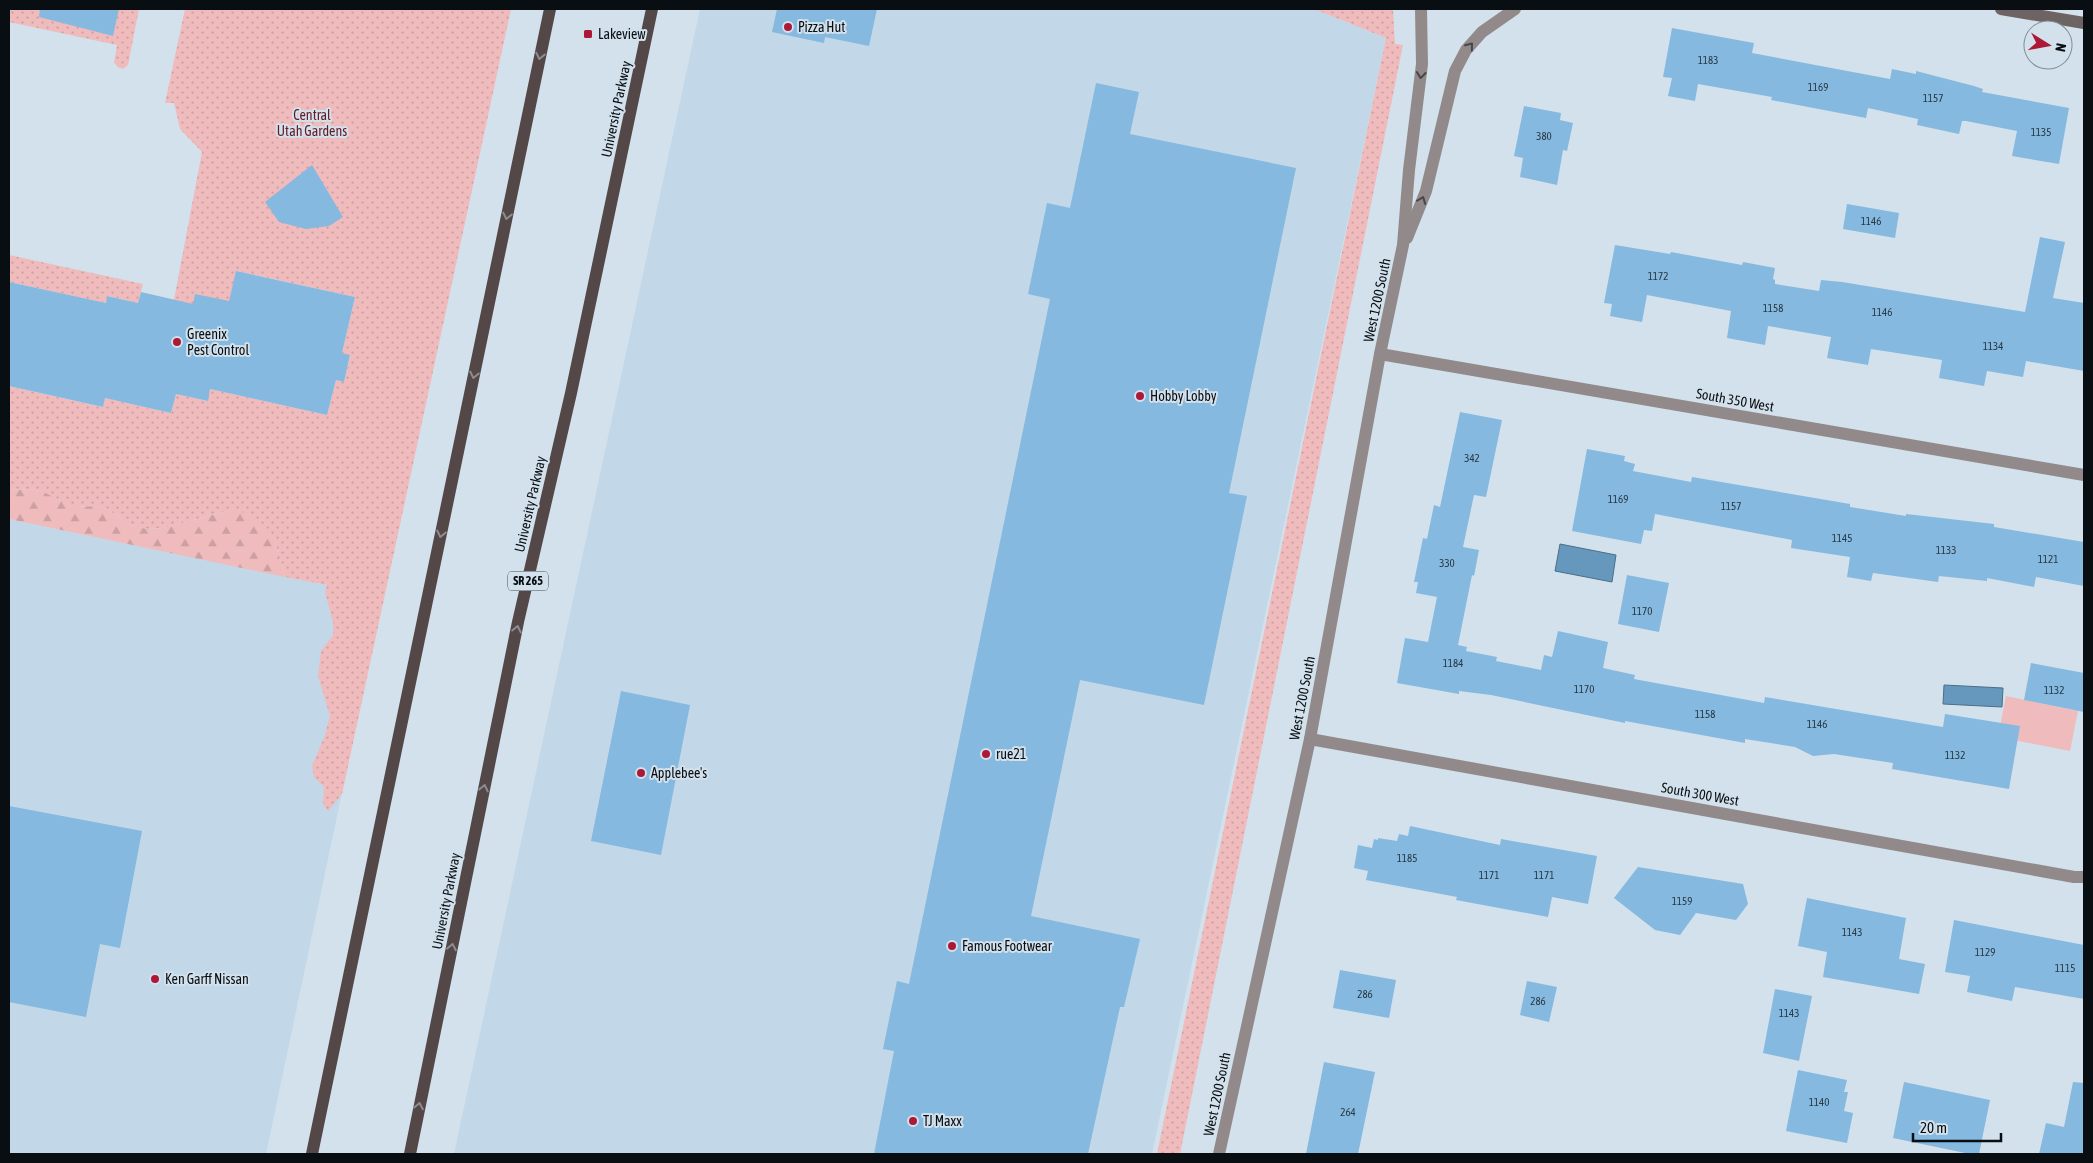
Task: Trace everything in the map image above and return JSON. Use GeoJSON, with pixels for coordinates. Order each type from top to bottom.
{"type":"FeatureCollection","features":[{"type":"Feature","properties":{"kind":"main road"},"geometry":{"type":"LineString","coordinates":[[312,1154],[550,9]]}},
{"type":"Feature","properties":{"kind":"main road","name":"University Parkway"},"geometry":{"type":"LineString","coordinates":[[410,1154],[518,622],[574,384],[652,9]]}},
{"type":"Feature","properties":{"kind":"main road"},"geometry":{"type":"LineString","coordinates":[[2001,9],[2084,23]]}},
{"type":"Feature","properties":{"kind":"street","name":"West 1200 South"},"geometry":{"type":"LineString","coordinates":[[1219,1154],[1310,739],[1380,354],[1403,245],[1409,170],[1422,64],[1421,9]]}},
{"type":"Feature","properties":{"kind":"street","name":"West 1200 South"},"geometry":{"type":"LineString","coordinates":[[1403,245],[1426,191],[1455,71],[1466,50],[1482,32],[1515,9]]}},
{"type":"Feature","properties":{"kind":"street","name":"South 350 West"},"geometry":{"type":"LineString","coordinates":[[1380,354],[2084,475]]}},
{"type":"Feature","properties":{"kind":"street","name":"South 300 West"},"geometry":{"type":"LineString","coordinates":[[1310,739],[2074,877],[2084,877]]}},
{"type":"Feature","properties":{"kind":"shaded area"},"geometry":{"type":"Polygon","coordinates":[[[700,9],[1314,9],[1386,38],[1152,1154],[454,1154],[700,9]]]}},
{"type":"Feature","properties":{"kind":"shaded area","name":"Ken Garff Nissan"},"geometry":{"type":"Polygon","coordinates":[[[9,519],[383,597],[266,1154],[9,1154],[9,519]]]}},
{"type":"Feature","properties":{"kind":"green space"},"geometry":{"type":"Polygon","coordinates":[[[9,9],[139,9],[128,65],[123,69],[114,63],[117,45],[9,22],[9,9]]]}},
{"type":"Feature","properties":{"kind":"green space","name":"Central Utah Gardens"},"geometry":{"type":"Polygon","coordinates":[[[185,9],[511,9],[342,794],[328,811],[323,804],[324,787],[314,777],[312,766],[325,735],[330,716],[318,676],[321,651],[333,635],[333,622],[325,592],[327,585],[285,577],[274,538],[231,510],[163,528],[147,529],[130,525],[107,509],[99,506],[72,507],[44,492],[30,489],[9,490],[9,386],[102,407],[105,398],[171,413],[176,394],[207,401],[210,389],[327,415],[336,380],[344,382],[350,356],[342,353],[355,297],[237,271],[229,301],[192,309],[173,305],[202,152],[180,129],[174,103],[165,103],[185,9]]]}},
{"type":"Feature","properties":{"kind":"green space"},"geometry":{"type":"Polygon","coordinates":[[[1314,9],[1393,9],[1395,44],[1403,45],[1180,1154],[1157,1154],[1386,38],[1314,9]]]}},
{"type":"Feature","properties":{"kind":"green space"},"geometry":{"type":"Polygon","coordinates":[[[9,255],[143,284],[138,303],[108,296],[106,303],[9,282],[9,255]]]}},
{"type":"Feature","properties":{"kind":"green space"},"geometry":{"type":"Polygon","coordinates":[[[30,489],[44,492],[72,507],[99,506],[107,509],[130,525],[147,529],[163,528],[231,510],[250,514],[267,528],[274,538],[285,577],[9,519],[9,490],[30,489]]]}},
{"type":"Feature","properties":{"kind":"green space"},"geometry":{"type":"Polygon","coordinates":[[[2006,696],[2078,711],[2070,751],[1998,737],[2006,696]]]}},
{"type":"Feature","properties":{"kind":"water"},"geometry":{"type":"Polygon","coordinates":[[[1560,544],[1616,555],[1612,582],[1555,571],[1560,544]]]}},
{"type":"Feature","properties":{"kind":"water"},"geometry":{"type":"Polygon","coordinates":[[[1944,685],[2003,688],[2002,707],[1943,704],[1944,685]]]}},
{"type":"Feature","properties":{"kind":"building"},"geometry":{"type":"Polygon","coordinates":[[[40,9],[119,9],[113,36],[39,17],[40,9]]]}},
{"type":"Feature","properties":{"kind":"building"},"geometry":{"type":"Polygon","coordinates":[[[777,9],[877,9],[869,46],[825,37],[824,43],[772,32],[777,9]]]}},
{"type":"Feature","properties":{"kind":"building"},"geometry":{"type":"Polygon","coordinates":[[[1672,28],[1754,43],[1752,53],[1890,79],[1892,69],[1916,74],[1916,71],[1974,86],[1983,89],[1982,92],[2069,108],[2059,164],[2012,156],[2017,131],[1966,121],[1962,121],[1959,134],[1917,125],[1918,119],[1868,108],[1866,118],[1771,100],[1772,97],[1698,84],[1695,101],[1668,96],[1672,78],[1663,77],[1672,28]]]}},
{"type":"Feature","properties":{"kind":"building","name":"Hobby Lobby"},"geometry":{"type":"Polygon","coordinates":[[[1096,83],[1139,92],[1130,134],[1296,168],[1229,493],[1247,496],[1204,705],[1080,680],[1031,916],[1140,939],[1124,1007],[1120,1007],[1088,1154],[874,1154],[894,1051],[883,1049],[897,981],[909,984],[1050,299],[1028,294],[1047,203],[1070,208],[1096,83]]]}},
{"type":"Feature","properties":{"kind":"building"},"geometry":{"type":"Polygon","coordinates":[[[1524,106],[1561,113],[1560,120],[1573,123],[1567,151],[1563,150],[1557,185],[1520,177],[1523,158],[1514,156],[1524,106]]]}},
{"type":"Feature","properties":{"kind":"building"},"geometry":{"type":"Polygon","coordinates":[[[312,165],[343,217],[329,226],[306,229],[279,222],[265,202],[312,165]]]}},
{"type":"Feature","properties":{"kind":"building"},"geometry":{"type":"Polygon","coordinates":[[[1847,204],[1899,213],[1895,238],[1843,229],[1847,204]]]}},
{"type":"Feature","properties":{"kind":"building"},"geometry":{"type":"Polygon","coordinates":[[[2040,237],[2065,242],[2053,298],[2084,303],[2084,371],[2026,361],[2023,377],[1987,371],[1984,386],[1939,378],[1942,360],[1871,349],[1868,365],[1827,358],[1831,337],[1768,326],[1765,345],[1727,338],[1731,311],[1647,295],[1642,322],[1610,316],[1612,304],[1604,303],[1615,245],[1670,254],[1671,252],[1742,265],[1743,262],[1775,268],[1773,279],[1775,284],[1819,291],[1821,280],[1842,282],[2025,312],[2040,237]]]}},
{"type":"Feature","properties":{"kind":"building","name":"Greenix Pest Control"},"geometry":{"type":"Polygon","coordinates":[[[236,271],[355,297],[342,353],[350,355],[344,382],[336,380],[327,415],[210,389],[208,401],[176,394],[171,413],[105,398],[103,407],[9,386],[9,282],[106,303],[107,296],[138,303],[141,292],[193,304],[195,294],[229,301],[236,271]]]}},
{"type":"Feature","properties":{"kind":"building"},"geometry":{"type":"Polygon","coordinates":[[[1460,412],[1502,420],[1486,497],[1474,495],[1463,547],[1479,550],[1458,645],[1467,647],[1466,651],[1497,657],[1496,661],[1541,670],[1544,655],[1552,657],[1558,631],[1608,642],[1603,668],[1635,675],[1634,679],[1764,703],[1765,697],[1943,727],[1945,714],[2020,726],[2009,789],[1892,769],[1893,763],[1834,754],[1813,756],[1795,747],[1745,739],[1745,743],[1625,721],[1625,723],[1491,695],[1459,691],[1459,694],[1397,683],[1405,638],[1428,642],[1437,597],[1416,593],[1418,582],[1414,582],[1423,538],[1427,539],[1434,505],[1440,507],[1460,412]]]}},
{"type":"Feature","properties":{"kind":"building"},"geometry":{"type":"Polygon","coordinates":[[[1587,449],[1625,456],[1624,461],[1635,464],[1633,471],[1691,482],[1692,477],[1850,504],[1850,507],[1906,516],[1906,514],[1994,524],[1994,527],[2084,542],[2084,586],[2036,577],[2034,587],[1987,578],[1987,581],[1939,576],[1938,582],[1873,573],[1871,581],[1847,577],[1850,557],[1791,548],[1792,540],[1655,514],[1652,531],[1644,530],[1641,544],[1572,531],[1587,449]]]}},
{"type":"Feature","properties":{"kind":"building"},"geometry":{"type":"Polygon","coordinates":[[[1627,575],[1669,583],[1659,632],[1618,624],[1627,575]]]}},
{"type":"Feature","properties":{"kind":"building"},"geometry":{"type":"Polygon","coordinates":[[[2031,663],[2084,673],[2084,712],[2024,700],[2031,663]]]}},
{"type":"Feature","properties":{"kind":"building","name":"Applebee's"},"geometry":{"type":"Polygon","coordinates":[[[621,691],[690,705],[661,855],[591,841],[621,691]]]}},
{"type":"Feature","properties":{"kind":"building"},"geometry":{"type":"Polygon","coordinates":[[[9,806],[142,831],[120,948],[100,944],[86,1017],[9,1002],[9,806]]]}},
{"type":"Feature","properties":{"kind":"building"},"geometry":{"type":"Polygon","coordinates":[[[1410,826],[1500,845],[1501,839],[1597,856],[1588,904],[1552,897],[1548,917],[1456,900],[1457,897],[1366,880],[1368,871],[1354,868],[1358,845],[1372,848],[1374,839],[1378,840],[1378,838],[1397,841],[1399,834],[1408,836],[1410,826]]]}},
{"type":"Feature","properties":{"kind":"building"},"geometry":{"type":"Polygon","coordinates":[[[1638,867],[1743,884],[1748,904],[1736,920],[1696,913],[1680,935],[1655,930],[1614,898],[1638,867]]]}},
{"type":"Feature","properties":{"kind":"building"},"geometry":{"type":"Polygon","coordinates":[[[1807,898],[1906,918],[1899,959],[1925,964],[1919,994],[1823,977],[1827,952],[1798,946],[1807,898]]]}},
{"type":"Feature","properties":{"kind":"building"},"geometry":{"type":"Polygon","coordinates":[[[1954,920],[2084,945],[2084,999],[2015,987],[2012,1001],[1967,992],[1970,976],[1945,972],[1954,920]]]}},
{"type":"Feature","properties":{"kind":"building"},"geometry":{"type":"Polygon","coordinates":[[[1340,970],[1396,980],[1389,1018],[1333,1008],[1340,970]]]}},
{"type":"Feature","properties":{"kind":"building"},"geometry":{"type":"Polygon","coordinates":[[[1527,981],[1557,987],[1549,1022],[1520,1015],[1527,981]]]}},
{"type":"Feature","properties":{"kind":"building"},"geometry":{"type":"Polygon","coordinates":[[[1775,989],[1812,996],[1799,1061],[1763,1053],[1775,989]]]}},
{"type":"Feature","properties":{"kind":"building"},"geometry":{"type":"Polygon","coordinates":[[[1324,1062],[1375,1072],[1358,1154],[1306,1154],[1324,1062]]]}},
{"type":"Feature","properties":{"kind":"building"},"geometry":{"type":"Polygon","coordinates":[[[1798,1070],[1847,1080],[1844,1092],[1848,1092],[1844,1111],[1853,1113],[1847,1143],[1786,1131],[1798,1070]]]}},
{"type":"Feature","properties":{"kind":"building"},"geometry":{"type":"Polygon","coordinates":[[[1904,1082],[1990,1100],[1979,1154],[1970,1154],[1893,1138],[1904,1082]]]}},
{"type":"Feature","properties":{"kind":"building"},"geometry":{"type":"Polygon","coordinates":[[[2073,1082],[2084,1083],[2084,1154],[2039,1154],[2046,1123],[2064,1127],[2073,1082]]]}},
{"type":"Feature","properties":{"kind":"place","name":"Pizza Hut"},"geometry":{"type":"Point","coordinates":[788,27]}},
{"type":"Feature","properties":{"kind":"place","name":"Lakeview"},"geometry":{"type":"Point","coordinates":[588,34]}},
{"type":"Feature","properties":{"kind":"place","name":"Greenix Pest Control"},"geometry":{"type":"Point","coordinates":[177,342]}},
{"type":"Feature","properties":{"kind":"place","name":"Hobby Lobby"},"geometry":{"type":"Point","coordinates":[1140,396]}},
{"type":"Feature","properties":{"kind":"place","name":"rue21"},"geometry":{"type":"Point","coordinates":[986,754]}},
{"type":"Feature","properties":{"kind":"place","name":"Applebee's"},"geometry":{"type":"Point","coordinates":[641,773]}},
{"type":"Feature","properties":{"kind":"place","name":"Famous Footwear"},"geometry":{"type":"Point","coordinates":[952,946]}},
{"type":"Feature","properties":{"kind":"place","name":"Ken Garff Nissan"},"geometry":{"type":"Point","coordinates":[155,979]}},
{"type":"Feature","properties":{"kind":"place","name":"TJ Maxx"},"geometry":{"type":"Point","coordinates":[913,1121]}}]}
